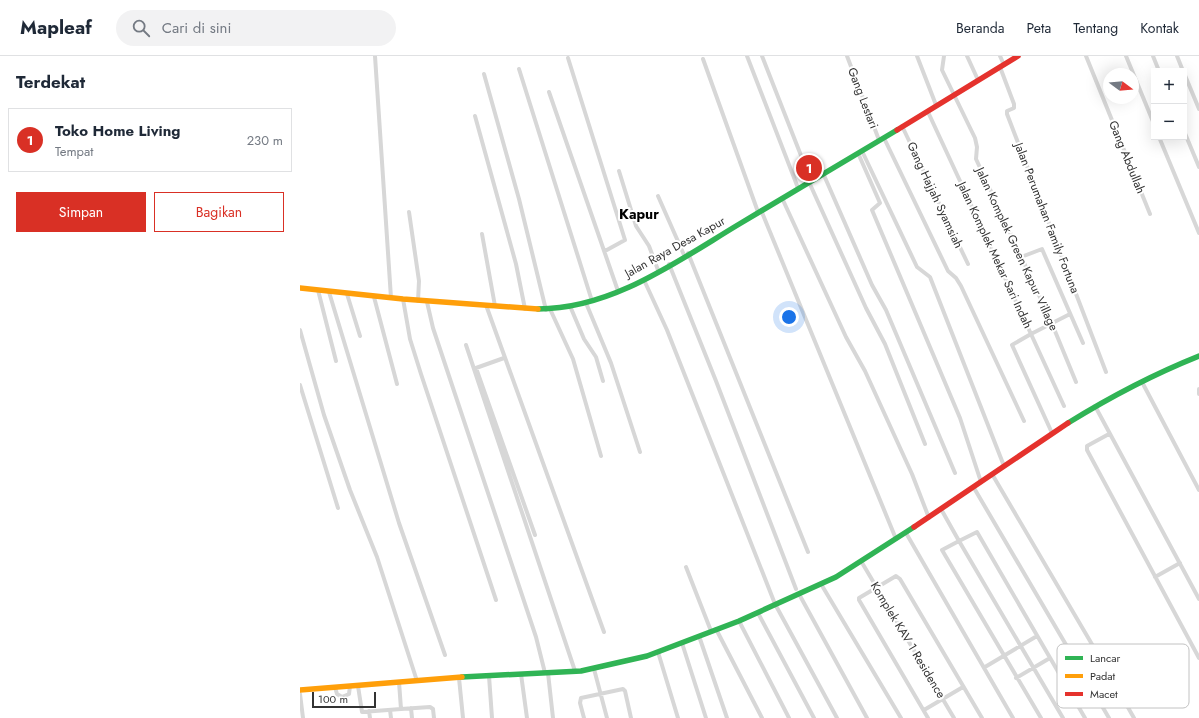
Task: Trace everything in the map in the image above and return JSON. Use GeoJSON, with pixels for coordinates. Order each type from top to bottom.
{"type":"FeatureCollection","features":[{"type":"Feature","properties":{"kind":"street"},"geometry":{"type":"LineString","coordinates":[[375,56],[391,298]]}},
{"type":"Feature","properties":{"kind":"street"},"geometry":{"type":"LineString","coordinates":[[747,56],[798,188]]}},
{"type":"Feature","properties":{"kind":"street"},"geometry":{"type":"LineString","coordinates":[[762,56],[810,181],[866,308],[885,344],[926,444]]}},
{"type":"Feature","properties":{"kind":"street","name":"Gang Lestari"},"geometry":{"type":"LineString","coordinates":[[847,56],[882,139],[948,271],[956,278],[968,299],[1024,421]]}},
{"type":"Feature","properties":{"kind":"street"},"geometry":{"type":"LineString","coordinates":[[917,56],[936,105]]}},
{"type":"Feature","properties":{"kind":"street","name":"Jalan Komplek Green Kapur Village"},"geometry":{"type":"LineString","coordinates":[[944,56],[942,68],[978,147],[976,159],[1052,323],[1076,382]]}},
{"type":"Feature","properties":{"kind":"street"},"geometry":{"type":"LineString","coordinates":[[967,56],[978,80]]}},
{"type":"Feature","properties":{"kind":"street"},"geometry":{"type":"LineString","coordinates":[[1000,56],[1002,66]]}},
{"type":"Feature","properties":{"kind":"street","name":"Gang Abdullah"},"geometry":{"type":"LineString","coordinates":[[1086,56],[1150,214]]}},
{"type":"Feature","properties":{"kind":"street"},"geometry":{"type":"LineString","coordinates":[[1126,56],[1151,117]]}},
{"type":"Feature","properties":{"kind":"street"},"geometry":{"type":"LineString","coordinates":[[1153,56],[1158,68]]}},
{"type":"Feature","properties":{"kind":"street"},"geometry":{"type":"LineString","coordinates":[[1177,56],[1182,68]]}},
{"type":"Feature","properties":{"kind":"street","name":"Jalan Raya Desa Kapur"},"geometry":{"type":"LineString","coordinates":[[300,288],[403,300],[526,309],[548,310],[589,302],[644,280],[668,264],[928,112],[936,105],[1002,66],[1014,57]]}},
{"type":"Feature","properties":{"kind":"street"},"geometry":{"type":"LineString","coordinates":[[568,58],[625,240],[604,251]]}},
{"type":"Feature","properties":{"kind":"street"},"geometry":{"type":"LineString","coordinates":[[703,58],[760,211],[896,539]]}},
{"type":"Feature","properties":{"kind":"street","name":"Jalan Perumahan Family Fortuna"},"geometry":{"type":"LineString","coordinates":[[1002,66],[1014,104],[1014,108],[1007,111],[1007,114],[1106,372]]}},
{"type":"Feature","properties":{"kind":"street"},"geometry":{"type":"LineString","coordinates":[[519,69],[589,302],[640,452]]}},
{"type":"Feature","properties":{"kind":"street"},"geometry":{"type":"LineString","coordinates":[[484,74],[548,310],[573,359],[602,456]]}},
{"type":"Feature","properties":{"kind":"street"},"geometry":{"type":"LineString","coordinates":[[1187,79],[1199,109]]}},
{"type":"Feature","properties":{"kind":"street"},"geometry":{"type":"LineString","coordinates":[[549,92],[618,291]]}},
{"type":"Feature","properties":{"kind":"street","name":"Jalan Komplek Mekar Sari Indah"},"geometry":{"type":"LineString","coordinates":[[928,112],[1031,334],[1012,344],[1052,433]]}},
{"type":"Feature","properties":{"kind":"street"},"geometry":{"type":"LineString","coordinates":[[474,116],[516,264],[526,309]]}},
{"type":"Feature","properties":{"kind":"street","name":"Gang Hajjah Syamsiah"},"geometry":{"type":"LineString","coordinates":[[902,126],[968,264]]}},
{"type":"Feature","properties":{"kind":"street"},"geometry":{"type":"LineString","coordinates":[[1187,138],[1199,167]]}},
{"type":"Feature","properties":{"kind":"street"},"geometry":{"type":"LineString","coordinates":[[1160,140],[1199,233]]}},
{"type":"Feature","properties":{"kind":"street"},"geometry":{"type":"LineString","coordinates":[[860,152],[917,267],[930,277],[1004,466]]}},
{"type":"Feature","properties":{"kind":"street"},"geometry":{"type":"LineString","coordinates":[[860,152],[880,201],[880,204],[872,210],[960,418],[981,482]]}},
{"type":"Feature","properties":{"kind":"street"},"geometry":{"type":"LineString","coordinates":[[619,171],[636,226],[649,246],[658,270]]}},
{"type":"Feature","properties":{"kind":"street"},"geometry":{"type":"LineString","coordinates":[[823,173],[872,285],[886,310],[955,473]]}},
{"type":"Feature","properties":{"kind":"street"},"geometry":{"type":"LineString","coordinates":[[658,196],[686,254],[808,552]]}},
{"type":"Feature","properties":{"kind":"street"},"geometry":{"type":"LineString","coordinates":[[782,198],[846,337],[865,371],[912,474],[929,518]]}},
{"type":"Feature","properties":{"kind":"street"},"geometry":{"type":"LineString","coordinates":[[409,212],[419,281],[418,301]]}},
{"type":"Feature","properties":{"kind":"street"},"geometry":{"type":"LineString","coordinates":[[482,234],[495,306]]}},
{"type":"Feature","properties":{"kind":"street"},"geometry":{"type":"LineString","coordinates":[[1021,257],[1042,249],[1083,343]]}},
{"type":"Feature","properties":{"kind":"street"},"geometry":{"type":"LineString","coordinates":[[668,264],[719,388],[797,592],[867,718]]}},
{"type":"Feature","properties":{"kind":"street"},"geometry":{"type":"LineString","coordinates":[[644,280],[667,330],[775,604],[837,718]]}},
{"type":"Feature","properties":{"kind":"street"},"geometry":{"type":"LineString","coordinates":[[318,290],[336,361]]}},
{"type":"Feature","properties":{"kind":"street"},"geometry":{"type":"LineString","coordinates":[[329,292],[399,523],[445,655]]}},
{"type":"Feature","properties":{"kind":"street"},"geometry":{"type":"LineString","coordinates":[[347,294],[360,336]]}},
{"type":"Feature","properties":{"kind":"street"},"geometry":{"type":"LineString","coordinates":[[374,297],[397,384]]}},
{"type":"Feature","properties":{"kind":"street"},"geometry":{"type":"LineString","coordinates":[[403,300],[410,339],[496,600]]}},
{"type":"Feature","properties":{"kind":"street"},"geometry":{"type":"LineString","coordinates":[[427,302],[433,328],[547,673],[553,718]]}},
{"type":"Feature","properties":{"kind":"street"},"geometry":{"type":"LineString","coordinates":[[486,305],[604,632]]}},
{"type":"Feature","properties":{"kind":"street"},"geometry":{"type":"LineString","coordinates":[[570,306],[584,339],[596,357],[603,381]]}},
{"type":"Feature","properties":{"kind":"street"},"geometry":{"type":"LineString","coordinates":[[1064,406],[1031,334],[1070,314]]}},
{"type":"Feature","properties":{"kind":"street"},"geometry":{"type":"LineString","coordinates":[[300,330],[324,415],[350,490],[377,557],[417,681]]}},
{"type":"Feature","properties":{"kind":"street"},"geometry":{"type":"LineString","coordinates":[[466,345],[575,671]]}},
{"type":"Feature","properties":{"kind":"street"},"geometry":{"type":"LineString","coordinates":[[300,690],[594,669],[626,662],[658,652],[739,621],[758,613],[797,592],[822,584],[906,533],[974,488],[1052,433],[1095,406],[1169,368],[1199,356]]}},
{"type":"Feature","properties":{"kind":"street"},"geometry":{"type":"LineString","coordinates":[[504,358],[476,368],[535,535]]}},
{"type":"Feature","properties":{"kind":"street"},"geometry":{"type":"LineString","coordinates":[[1142,382],[1199,490]]}},
{"type":"Feature","properties":{"kind":"street"},"geometry":{"type":"LineString","coordinates":[[300,385],[338,508]]}},
{"type":"Feature","properties":{"kind":"street"},"geometry":{"type":"LineString","coordinates":[[1199,389],[1199,394]]}},
{"type":"Feature","properties":{"kind":"street"},"geometry":{"type":"LineString","coordinates":[[1095,406],[1199,598]]}},
{"type":"Feature","properties":{"kind":"street"},"geometry":{"type":"LineString","coordinates":[[1110,434],[1087,446],[1087,450],[1199,658]]}},
{"type":"Feature","properties":{"kind":"street"},"geometry":{"type":"LineString","coordinates":[[992,474],[1093,644]]}},
{"type":"Feature","properties":{"kind":"street"},"geometry":{"type":"LineString","coordinates":[[974,488],[1066,644]]}},
{"type":"Feature","properties":{"kind":"street"},"geometry":{"type":"LineString","coordinates":[[941,509],[1063,718]]}},
{"type":"Feature","properties":{"kind":"street"},"geometry":{"type":"LineString","coordinates":[[1041,718],[1016,678],[942,550],[977,532],[1057,670]]}},
{"type":"Feature","properties":{"kind":"street"},"geometry":{"type":"LineString","coordinates":[[906,533],[985,667],[1013,718]]}},
{"type":"Feature","properties":{"kind":"street","name":"Komplek KAV 1 Residence"},"geometry":{"type":"LineString","coordinates":[[861,561],[954,718]]}},
{"type":"Feature","properties":{"kind":"street"},"geometry":{"type":"LineString","coordinates":[[1155,577],[1180,563]]}},
{"type":"Feature","properties":{"kind":"street"},"geometry":{"type":"LineString","coordinates":[[686,567],[714,630],[762,718]]}},
{"type":"Feature","properties":{"kind":"street"},"geometry":{"type":"LineString","coordinates":[[928,718],[859,600],[859,598],[896,576],[982,718]]}},
{"type":"Feature","properties":{"kind":"street"},"geometry":{"type":"LineString","coordinates":[[822,584],[902,718]]}},
{"type":"Feature","properties":{"kind":"street"},"geometry":{"type":"LineString","coordinates":[[758,613],[814,718]]}},
{"type":"Feature","properties":{"kind":"street"},"geometry":{"type":"LineString","coordinates":[[739,621],[790,718]]}},
{"type":"Feature","properties":{"kind":"street"},"geometry":{"type":"LineString","coordinates":[[699,636],[727,718]]}},
{"type":"Feature","properties":{"kind":"street"},"geometry":{"type":"LineString","coordinates":[[985,667],[1037,636]]}},
{"type":"Feature","properties":{"kind":"street"},"geometry":{"type":"LineString","coordinates":[[682,643],[706,718]]}},
{"type":"Feature","properties":{"kind":"street"},"geometry":{"type":"LineString","coordinates":[[658,652],[678,718]]}},
{"type":"Feature","properties":{"kind":"street"},"geometry":{"type":"LineString","coordinates":[[1016,678],[1050,658]]}},
{"type":"Feature","properties":{"kind":"street"},"geometry":{"type":"LineString","coordinates":[[594,669],[607,718]]}},
{"type":"Feature","properties":{"kind":"street"},"geometry":{"type":"LineString","coordinates":[[521,674],[527,718]]}},
{"type":"Feature","properties":{"kind":"street"},"geometry":{"type":"LineString","coordinates":[[489,676],[492,718]]}},
{"type":"Feature","properties":{"kind":"street"},"geometry":{"type":"LineString","coordinates":[[460,678],[463,718]]}},
{"type":"Feature","properties":{"kind":"street"},"geometry":{"type":"LineString","coordinates":[[399,682],[401,709]]}},
{"type":"Feature","properties":{"kind":"street"},"geometry":{"type":"LineString","coordinates":[[335,687],[337,694],[344,697],[349,694],[350,686]]}},
{"type":"Feature","properties":{"kind":"street"},"geometry":{"type":"LineString","coordinates":[[358,686],[361,712],[431,707],[433,709],[434,718]]}},
{"type":"Feature","properties":{"kind":"street"},"geometry":{"type":"LineString","coordinates":[[924,710],[963,687]]}},
{"type":"Feature","properties":{"kind":"street"},"geometry":{"type":"LineString","coordinates":[[584,718],[580,700],[624,689],[631,718]]}},
{"type":"Feature","properties":{"kind":"street"},"geometry":{"type":"LineString","coordinates":[[300,694],[303,718]]}},
{"type":"Feature","properties":{"kind":"street"},"geometry":{"type":"LineString","coordinates":[[411,708],[412,718]]}},
{"type":"Feature","properties":{"kind":"street"},"geometry":{"type":"LineString","coordinates":[[1079,708],[1085,718]]}},
{"type":"Feature","properties":{"kind":"street"},"geometry":{"type":"LineString","coordinates":[[1103,708],[1109,718]]}},
{"type":"Feature","properties":{"kind":"street"},"geometry":{"type":"LineString","coordinates":[[1128,708],[1134,718]]}},
{"type":"Feature","properties":{"kind":"street"},"geometry":{"type":"LineString","coordinates":[[390,710],[391,718]]}},
{"type":"Feature","properties":{"kind":"street"},"geometry":{"type":"LineString","coordinates":[[369,712],[370,718]]}},
{"type":"Feature","properties":{"kind":"traffic: fast"},"geometry":{"type":"LineString","coordinates":[[538,309],[566,307],[593,301],[619,292],[644,280],[694,252],[897,130]]}},
{"type":"Feature","properties":{"kind":"traffic: fast"},"geometry":{"type":"LineString","coordinates":[[1068,423],[1132,386],[1199,356]]}},
{"type":"Feature","properties":{"kind":"traffic: fast"},"geometry":{"type":"LineString","coordinates":[[462,677],[581,671],[647,656],[739,621],[836,577],[914,527]]}},
{"type":"Feature","properties":{"kind":"traffic: slow"},"geometry":{"type":"LineString","coordinates":[[300,288],[403,299],[538,309]]}},
{"type":"Feature","properties":{"kind":"traffic: slow"},"geometry":{"type":"LineString","coordinates":[[300,690],[462,677]]}},
{"type":"Feature","properties":{"kind":"traffic: jam"},"geometry":{"type":"LineString","coordinates":[[897,130],[1018,56]]}},
{"type":"Feature","properties":{"kind":"traffic: jam"},"geometry":{"type":"LineString","coordinates":[[914,527],[1068,423]]}},
{"type":"Feature","properties":{"kind":"place","name":"Toko Home Living"},"geometry":{"type":"Point","coordinates":[809,168]}},
{"type":"Feature","properties":{"kind":"district","name":"Kapur"},"geometry":{"type":"Point","coordinates":[639,214]}}]}
